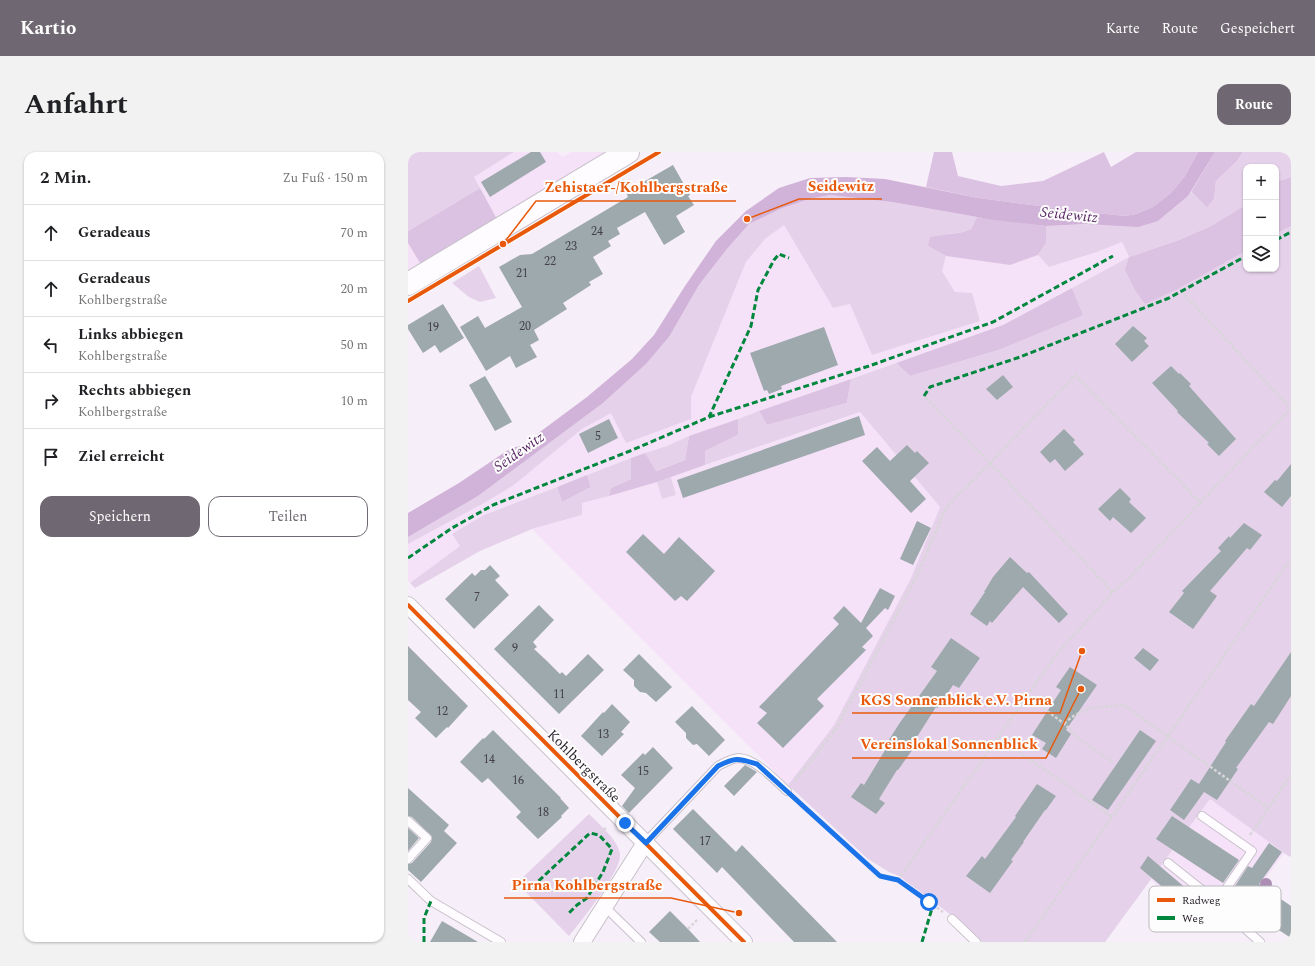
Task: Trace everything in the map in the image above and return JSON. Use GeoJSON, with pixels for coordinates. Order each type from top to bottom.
{"type":"FeatureCollection","features":[{"type":"Feature","properties":{"kind":"main road"},"geometry":{"type":"LineString","coordinates":[[408,284],[628,152]]}},
{"type":"Feature","properties":{"kind":"street","name":"Kohlbergstraße"},"geometry":{"type":"LineString","coordinates":[[408,605],[744,942]]}},
{"type":"Feature","properties":{"kind":"street"},"geometry":{"type":"LineString","coordinates":[[582,942],[646,843]]}},
{"type":"Feature","properties":{"kind":"lane"},"geometry":{"type":"LineString","coordinates":[[646,843],[718,766],[729,760],[739,758],[757,764],[787,791]]}},
{"type":"Feature","properties":{"kind":"lane"},"geometry":{"type":"LineString","coordinates":[[1202,816],[1252,851],[1228,886]]}},
{"type":"Feature","properties":{"kind":"lane"},"geometry":{"type":"LineString","coordinates":[[408,821],[427,838],[408,859]]}},
{"type":"Feature","properties":{"kind":"lane"},"geometry":{"type":"LineString","coordinates":[[1168,863],[1197,886]]}},
{"type":"Feature","properties":{"kind":"lane"},"geometry":{"type":"LineString","coordinates":[[408,879],[431,901],[501,942]]}},
{"type":"Feature","properties":{"kind":"lane"},"geometry":{"type":"LineString","coordinates":[[605,907],[641,942]]}},
{"type":"Feature","properties":{"kind":"lane"},"geometry":{"type":"LineString","coordinates":[[952,919],[976,942]]}},
{"type":"Feature","properties":{"kind":"lane"},"geometry":{"type":"LineString","coordinates":[[1249,932],[1260,942]]}},
{"type":"Feature","properties":{"kind":"path"},"geometry":{"type":"LineString","coordinates":[[898,880],[1056,655],[1113,592],[1131,576],[1291,409],[1181,292]]}},
{"type":"Feature","properties":{"kind":"path"},"geometry":{"type":"LineString","coordinates":[[952,919],[898,880],[880,876],[787,791],[836,729],[916,578],[946,508],[1075,375],[1201,503]]}},
{"type":"Feature","properties":{"kind":"path"},"geometry":{"type":"LineString","coordinates":[[924,396],[1113,592]]}},
{"type":"Feature","properties":{"kind":"path"},"geometry":{"type":"LineString","coordinates":[[1025,942],[1291,559]]}},
{"type":"Feature","properties":{"kind":"path"},"geometry":{"type":"LineString","coordinates":[[1027,696],[1064,723],[1075,736],[1113,762]]}},
{"type":"Feature","properties":{"kind":"path"},"geometry":{"type":"LineString","coordinates":[[1064,723],[1075,715],[1091,708],[1124,705],[1268,808]]}},
{"type":"Feature","properties":{"kind":"path"},"geometry":{"type":"LineString","coordinates":[[998,737],[1112,817]]}},
{"type":"Feature","properties":{"kind":"path"},"geometry":{"type":"LineString","coordinates":[[1243,845],[1291,775]]}},
{"type":"Feature","properties":{"kind":"path"},"geometry":{"type":"LineString","coordinates":[[600,833],[604,829]]}},
{"type":"Feature","properties":{"kind":"path"},"geometry":{"type":"LineString","coordinates":[[688,929],[700,917]]}},
{"type":"Feature","properties":{"kind":"shaded area"},"geometry":{"type":"Polygon","coordinates":[[[408,152],[514,152],[474,177],[480,188],[408,231],[408,152]]]}},
{"type":"Feature","properties":{"kind":"shaded area"},"geometry":{"type":"Polygon","coordinates":[[[514,152],[557,152],[563,157],[571,152],[613,152],[497,219],[474,177],[514,152]]]}},
{"type":"Feature","properties":{"kind":"shaded area"},"geometry":{"type":"Polygon","coordinates":[[[934,152],[952,152],[958,176],[1001,186],[1043,181],[1104,152],[1111,167],[1136,152],[1198,152],[1185,176],[1171,193],[1153,207],[1136,214],[1125,216],[978,198],[926,187],[934,152]]]}},
{"type":"Feature","properties":{"kind":"shaded area"},"geometry":{"type":"Polygon","coordinates":[[[1215,152],[1243,152],[1237,161],[1216,181],[1214,199],[1207,207],[1191,192],[1215,152]]]}},
{"type":"Feature","properties":{"kind":"shaded area"},"geometry":{"type":"Polygon","coordinates":[[[1243,152],[1291,152],[1291,177],[1279,181],[1279,164],[1243,164],[1243,208],[1211,226],[1179,240],[1129,257],[1122,242],[1097,252],[1049,267],[1038,255],[1046,243],[1046,226],[1158,221],[1188,196],[1190,192],[1207,206],[1214,199],[1216,181],[1237,161],[1243,152]]]}},
{"type":"Feature","properties":{"kind":"shaded area"},"geometry":{"type":"Polygon","coordinates":[[[1291,177],[1291,226],[1279,232],[1279,200],[1279,181],[1291,177]]]}},
{"type":"Feature","properties":{"kind":"shaded area"},"geometry":{"type":"Polygon","coordinates":[[[480,188],[497,219],[420,263],[408,243],[408,231],[480,188]]]}},
{"type":"Feature","properties":{"kind":"shaded area"},"geometry":{"type":"Polygon","coordinates":[[[830,195],[892,202],[977,217],[971,229],[963,232],[948,234],[928,246],[946,256],[942,271],[955,292],[972,293],[980,321],[872,355],[850,304],[833,308],[784,225],[765,239],[746,262],[691,397],[691,419],[626,443],[611,413],[582,429],[514,485],[486,502],[408,544],[408,537],[478,496],[603,403],[646,364],[669,337],[699,285],[749,224],[780,209],[809,199],[830,195]]]}},
{"type":"Feature","properties":{"kind":"shaded area"},"geometry":{"type":"Polygon","coordinates":[[[1243,207],[1243,253],[1180,288],[1145,304],[1135,290],[1125,270],[1129,257],[1179,240],[1211,226],[1243,207]]]}},
{"type":"Feature","properties":{"kind":"shaded area"},"geometry":{"type":"Polygon","coordinates":[[[977,217],[1046,226],[1046,243],[1038,255],[1010,265],[946,256],[928,246],[930,237],[963,232],[971,229],[977,217]]]}},
{"type":"Feature","properties":{"kind":"shaded area"},"geometry":{"type":"Polygon","coordinates":[[[784,225],[833,308],[850,304],[955,292],[942,271],[946,256],[1010,265],[1038,255],[1049,267],[1097,252],[1122,242],[1129,257],[1003,325],[701,432],[484,515],[460,546],[410,583],[408,581],[408,544],[486,502],[514,485],[582,429],[611,413],[691,419],[691,397],[746,262],[765,239],[784,225]]]}},
{"type":"Feature","properties":{"kind":"shaded area"},"geometry":{"type":"Polygon","coordinates":[[[1291,226],[1291,855],[1290,857],[1284,853],[1210,799],[1105,942],[982,942],[955,918],[899,876],[889,872],[868,859],[788,785],[834,725],[911,578],[940,507],[860,412],[705,465],[705,451],[738,435],[738,419],[759,411],[767,425],[847,403],[851,379],[896,363],[910,376],[996,351],[1082,314],[1072,288],[1129,257],[1180,288],[1243,253],[1243,272],[1279,272],[1279,232],[1291,226]]]}},
{"type":"Feature","properties":{"kind":"shaded area"},"geometry":{"type":"Polygon","coordinates":[[[408,243],[420,263],[408,270],[408,243]]]}},
{"type":"Feature","properties":{"kind":"shaded area"},"geometry":{"type":"Polygon","coordinates":[[[479,266],[496,298],[480,302],[469,297],[452,283],[479,266]]]}},
{"type":"Feature","properties":{"kind":"shaded area"},"geometry":{"type":"Polygon","coordinates":[[[1072,288],[1083,315],[996,351],[910,376],[896,363],[1003,325],[1072,288]]]}},
{"type":"Feature","properties":{"kind":"shaded area"},"geometry":{"type":"Polygon","coordinates":[[[851,379],[847,403],[767,425],[759,411],[851,379]]]}},
{"type":"Feature","properties":{"kind":"shaded area"},"geometry":{"type":"Polygon","coordinates":[[[860,412],[940,507],[911,578],[834,725],[788,785],[532,529],[582,515],[582,503],[657,482],[662,499],[676,495],[671,477],[860,412]]]}},
{"type":"Feature","properties":{"kind":"shaded area"},"geometry":{"type":"Polygon","coordinates":[[[738,419],[738,435],[705,451],[705,465],[657,482],[609,496],[611,488],[631,479],[631,458],[645,453],[656,471],[685,460],[689,436],[738,419]]]}},
{"type":"Feature","properties":{"kind":"shaded area"},"geometry":{"type":"Polygon","coordinates":[[[689,436],[685,460],[655,471],[645,453],[667,446],[689,436]]]}},
{"type":"Feature","properties":{"kind":"shaded area"},"geometry":{"type":"Polygon","coordinates":[[[631,458],[631,479],[611,488],[609,496],[582,503],[582,515],[532,529],[480,551],[415,588],[410,583],[460,546],[452,534],[484,515],[557,487],[562,502],[591,487],[587,475],[631,458]]]}},
{"type":"Feature","properties":{"kind":"shaded area"},"geometry":{"type":"Polygon","coordinates":[[[587,475],[591,487],[562,502],[557,487],[587,475]]]}},
{"type":"Feature","properties":{"kind":"shaded area"},"geometry":{"type":"Polygon","coordinates":[[[671,477],[676,495],[662,499],[657,482],[671,477]]]}},
{"type":"Feature","properties":{"kind":"shaded area"},"geometry":{"type":"Polygon","coordinates":[[[1210,799],[1284,853],[1260,886],[1158,886],[1151,880],[1210,799]]]}},
{"type":"Feature","properties":{"kind":"shaded area"},"geometry":{"type":"Polygon","coordinates":[[[589,814],[613,839],[619,850],[619,863],[591,908],[569,936],[517,883],[589,814]]]}},
{"type":"Feature","properties":{"kind":"water"},"geometry":{"type":"Polygon","coordinates":[[[1198,152],[1215,152],[1188,196],[1158,221],[1138,227],[1087,224],[1046,226],[994,220],[892,202],[830,195],[809,199],[780,209],[749,224],[699,285],[669,337],[646,364],[603,403],[478,496],[408,537],[408,513],[459,483],[511,448],[521,446],[587,397],[632,359],[654,335],[716,241],[746,211],[779,188],[810,178],[846,177],[885,179],[978,198],[1125,216],[1136,214],[1153,207],[1171,193],[1185,176],[1198,152]]]}},
{"type":"Feature","properties":{"kind":"building"},"geometry":{"type":"Polygon","coordinates":[[[531,152],[540,152],[546,162],[490,197],[481,182],[531,152]]]}},
{"type":"Feature","properties":{"kind":"building"},"geometry":{"type":"Polygon","coordinates":[[[673,165],[694,205],[676,216],[685,232],[664,245],[645,212],[617,228],[620,234],[608,241],[611,246],[593,257],[603,274],[589,282],[591,285],[563,303],[567,309],[534,330],[539,340],[530,345],[537,357],[516,368],[510,356],[486,371],[460,327],[478,316],[485,328],[522,307],[499,267],[520,255],[532,254],[628,197],[626,192],[673,165]]]}},
{"type":"Feature","properties":{"kind":"building"},"geometry":{"type":"Polygon","coordinates":[[[443,304],[464,338],[440,353],[435,345],[423,353],[408,329],[408,325],[443,304]]]}},
{"type":"Feature","properties":{"kind":"building"},"geometry":{"type":"Polygon","coordinates":[[[1133,326],[1147,338],[1144,341],[1149,346],[1132,362],[1115,344],[1133,326]]]}},
{"type":"Feature","properties":{"kind":"building"},"geometry":{"type":"Polygon","coordinates":[[[824,327],[838,365],[781,386],[782,389],[769,394],[767,390],[764,391],[750,353],[824,327]]]}},
{"type":"Feature","properties":{"kind":"building"},"geometry":{"type":"Polygon","coordinates":[[[1171,366],[1191,384],[1189,386],[1236,439],[1219,456],[1207,444],[1209,443],[1177,412],[1178,411],[1152,383],[1171,366]]]}},
{"type":"Feature","properties":{"kind":"building"},"geometry":{"type":"Polygon","coordinates":[[[1003,375],[1013,387],[997,400],[986,389],[1003,375]]]}},
{"type":"Feature","properties":{"kind":"building"},"geometry":{"type":"Polygon","coordinates":[[[485,376],[512,422],[495,431],[469,385],[485,376]]]}},
{"type":"Feature","properties":{"kind":"building"},"geometry":{"type":"Polygon","coordinates":[[[859,416],[865,435],[683,498],[677,480],[859,416]]]}},
{"type":"Feature","properties":{"kind":"building"},"geometry":{"type":"Polygon","coordinates":[[[609,419],[618,438],[588,453],[579,434],[609,419]]]}},
{"type":"Feature","properties":{"kind":"building"},"geometry":{"type":"Polygon","coordinates":[[[1064,429],[1075,440],[1073,442],[1084,454],[1065,471],[1055,459],[1050,463],[1040,452],[1064,429]]]}},
{"type":"Feature","properties":{"kind":"building"},"geometry":{"type":"Polygon","coordinates":[[[907,445],[915,453],[917,451],[929,463],[910,481],[926,499],[911,513],[862,461],[877,447],[890,461],[907,445]]]}},
{"type":"Feature","properties":{"kind":"building"},"geometry":{"type":"Polygon","coordinates":[[[1291,464],[1291,496],[1282,507],[1264,492],[1275,480],[1277,481],[1291,464]]]}},
{"type":"Feature","properties":{"kind":"building"},"geometry":{"type":"Polygon","coordinates":[[[1120,488],[1131,499],[1129,502],[1146,518],[1131,533],[1113,517],[1110,521],[1098,509],[1120,488]]]}},
{"type":"Feature","properties":{"kind":"building"},"geometry":{"type":"Polygon","coordinates":[[[917,521],[931,528],[913,565],[900,559],[917,521]]]}},
{"type":"Feature","properties":{"kind":"building"},"geometry":{"type":"Polygon","coordinates":[[[1244,523],[1262,535],[1250,550],[1247,548],[1210,591],[1217,596],[1193,629],[1169,612],[1184,593],[1182,591],[1221,551],[1218,548],[1244,523]]]}},
{"type":"Feature","properties":{"kind":"building"},"geometry":{"type":"Polygon","coordinates":[[[643,534],[664,554],[679,537],[715,571],[687,601],[681,596],[675,601],[626,552],[643,534]]]}},
{"type":"Feature","properties":{"kind":"building"},"geometry":{"type":"Polygon","coordinates":[[[1010,557],[1027,573],[1029,572],[1068,614],[1059,623],[1023,587],[992,623],[990,621],[987,626],[970,614],[993,577],[1010,557]]]}},
{"type":"Feature","properties":{"kind":"building"},"geometry":{"type":"Polygon","coordinates":[[[490,565],[500,576],[495,580],[509,595],[474,629],[445,599],[472,573],[475,576],[481,570],[485,570],[490,565]]]}},
{"type":"Feature","properties":{"kind":"building"},"geometry":{"type":"Polygon","coordinates":[[[880,588],[895,596],[888,610],[885,608],[866,628],[873,636],[862,647],[866,650],[817,699],[824,706],[783,748],[757,723],[767,713],[759,707],[839,624],[833,618],[844,606],[861,623],[880,588]]]}},
{"type":"Feature","properties":{"kind":"building"},"geometry":{"type":"Polygon","coordinates":[[[539,605],[554,620],[533,642],[537,647],[534,649],[560,674],[562,672],[566,676],[588,654],[604,670],[559,714],[494,649],[539,605]]]}},
{"type":"Feature","properties":{"kind":"building"},"geometry":{"type":"Polygon","coordinates":[[[951,638],[980,658],[959,688],[953,685],[938,708],[936,707],[915,740],[918,742],[897,770],[879,799],[885,803],[876,814],[851,797],[861,783],[864,785],[899,724],[937,671],[931,667],[951,638]]]}},
{"type":"Feature","properties":{"kind":"building"},"geometry":{"type":"Polygon","coordinates":[[[408,646],[468,706],[448,728],[447,727],[436,738],[415,718],[421,712],[408,700],[408,646]]]}},
{"type":"Feature","properties":{"kind":"building"},"geometry":{"type":"Polygon","coordinates":[[[1143,648],[1159,660],[1150,671],[1134,658],[1143,648]]]}},
{"type":"Feature","properties":{"kind":"building"},"geometry":{"type":"Polygon","coordinates":[[[1291,652],[1291,696],[1273,724],[1269,722],[1236,768],[1238,769],[1217,800],[1204,792],[1184,820],[1170,810],[1191,779],[1199,784],[1226,742],[1225,741],[1251,704],[1254,706],[1291,652]]]}},
{"type":"Feature","properties":{"kind":"building"},"geometry":{"type":"Polygon","coordinates":[[[639,654],[672,687],[656,702],[646,693],[640,692],[634,686],[634,680],[623,670],[639,654]]]}},
{"type":"Feature","properties":{"kind":"building"},"geometry":{"type":"Polygon","coordinates":[[[1070,667],[1097,685],[1066,730],[1071,734],[1056,758],[1042,749],[1046,743],[1032,735],[1061,690],[1056,687],[1070,667]]]}},
{"type":"Feature","properties":{"kind":"building"},"geometry":{"type":"Polygon","coordinates":[[[612,704],[630,722],[621,732],[624,734],[602,756],[581,736],[612,704]]]}},
{"type":"Feature","properties":{"kind":"building"},"geometry":{"type":"Polygon","coordinates":[[[692,706],[725,740],[709,756],[697,744],[693,745],[686,738],[686,733],[675,722],[692,706]]]}},
{"type":"Feature","properties":{"kind":"building"},"geometry":{"type":"Polygon","coordinates":[[[493,730],[561,798],[569,808],[561,816],[562,817],[538,839],[516,817],[521,812],[488,778],[482,783],[460,762],[483,738],[484,739],[493,730]]]}},
{"type":"Feature","properties":{"kind":"building"},"geometry":{"type":"Polygon","coordinates":[[[1140,730],[1156,741],[1108,810],[1092,800],[1140,730]]]}},
{"type":"Feature","properties":{"kind":"building"},"geometry":{"type":"Polygon","coordinates":[[[653,747],[673,768],[629,813],[622,806],[635,788],[621,775],[643,753],[645,755],[653,747]]]}},
{"type":"Feature","properties":{"kind":"building"},"geometry":{"type":"Polygon","coordinates":[[[745,765],[757,772],[734,796],[724,786],[745,765]]]}},
{"type":"Feature","properties":{"kind":"building"},"geometry":{"type":"Polygon","coordinates":[[[1037,784],[1056,796],[1023,842],[1011,860],[1013,861],[990,893],[966,876],[982,856],[985,859],[1016,817],[1015,816],[1037,784]]]}},
{"type":"Feature","properties":{"kind":"building"},"geometry":{"type":"Polygon","coordinates":[[[408,788],[449,825],[444,831],[457,843],[421,882],[408,870],[408,864],[412,863],[431,842],[432,837],[412,817],[408,816],[408,788]]]}},
{"type":"Feature","properties":{"kind":"building"},"geometry":{"type":"Polygon","coordinates":[[[693,809],[736,852],[742,845],[837,942],[794,942],[722,867],[717,873],[673,829],[693,809]]]}},
{"type":"Feature","properties":{"kind":"building"},"geometry":{"type":"Polygon","coordinates":[[[1172,816],[1239,860],[1223,883],[1156,839],[1172,816]]]}},
{"type":"Feature","properties":{"kind":"building"},"geometry":{"type":"Polygon","coordinates":[[[408,828],[419,838],[408,851],[408,828]]]}},
{"type":"Feature","properties":{"kind":"building"},"geometry":{"type":"Polygon","coordinates":[[[1269,843],[1282,852],[1259,884],[1262,886],[1235,886],[1248,866],[1252,868],[1269,843]]]}},
{"type":"Feature","properties":{"kind":"building"},"geometry":{"type":"Polygon","coordinates":[[[1148,856],[1183,886],[1161,886],[1140,868],[1148,856]]]}},
{"type":"Feature","properties":{"kind":"building"},"geometry":{"type":"Polygon","coordinates":[[[1281,899],[1291,906],[1291,938],[1281,931],[1281,899]]]}},
{"type":"Feature","properties":{"kind":"building"},"geometry":{"type":"Polygon","coordinates":[[[670,911],[700,942],[660,942],[649,932],[670,911]]]}},
{"type":"Feature","properties":{"kind":"building"},"geometry":{"type":"Polygon","coordinates":[[[442,921],[478,942],[430,942],[442,921]]]}},
{"type":"Feature","properties":{"kind":"marked path"},"geometry":{"type":"LineString","coordinates":[[1279,238],[1291,232]]}},
{"type":"Feature","properties":{"kind":"marked path"},"geometry":{"type":"LineString","coordinates":[[408,558],[452,528],[493,505],[630,451],[709,417],[751,326],[758,290],[774,260],[779,254],[789,258]]}},
{"type":"Feature","properties":{"kind":"marked path"},"geometry":{"type":"LineString","coordinates":[[709,417],[869,366],[993,322],[1113,256]]}},
{"type":"Feature","properties":{"kind":"marked path"},"geometry":{"type":"LineString","coordinates":[[924,396],[930,387],[1020,357],[1169,298],[1243,258]]}},
{"type":"Feature","properties":{"kind":"marked path"},"geometry":{"type":"LineString","coordinates":[[532,887],[590,833],[599,835],[612,849],[603,872],[587,898],[569,913]]}},
{"type":"Feature","properties":{"kind":"marked path"},"geometry":{"type":"LineString","coordinates":[[424,942],[424,918],[431,901]]}},
{"type":"Feature","properties":{"kind":"marked path"},"geometry":{"type":"LineString","coordinates":[[922,942],[933,905]]}},
{"type":"Feature","properties":{"kind":"cycle path"},"geometry":{"type":"LineString","coordinates":[[408,301],[659,152]]}},
{"type":"Feature","properties":{"kind":"cycle path"},"geometry":{"type":"LineString","coordinates":[[408,605],[744,942]]}},
{"type":"Feature","properties":{"kind":"place","name":"Seidewitz"},"geometry":{"type":"Point","coordinates":[747,219]}},
{"type":"Feature","properties":{"kind":"place","name":"Zehistaer-/Kohlbergstraße"},"geometry":{"type":"Point","coordinates":[503,244]}},
{"type":"Feature","properties":{"kind":"place","name":"KGS Sonnenblick e.V. Pirna"},"geometry":{"type":"Point","coordinates":[1082,651]}},
{"type":"Feature","properties":{"kind":"place","name":"Vereinslokal Sonnenblick"},"geometry":{"type":"Point","coordinates":[1081,689]}},
{"type":"Feature","properties":{"kind":"place","name":"Pirna Kohlbergstraße"},"geometry":{"type":"Point","coordinates":[739,913]}},
{"type":"Feature","properties":{"kind":"route"},"geometry":{"type":"LineString","coordinates":[[625,823],[646,843],[718,766],[729,760],[739,758],[757,764],[880,876],[898,880],[929,902]]}}]}
